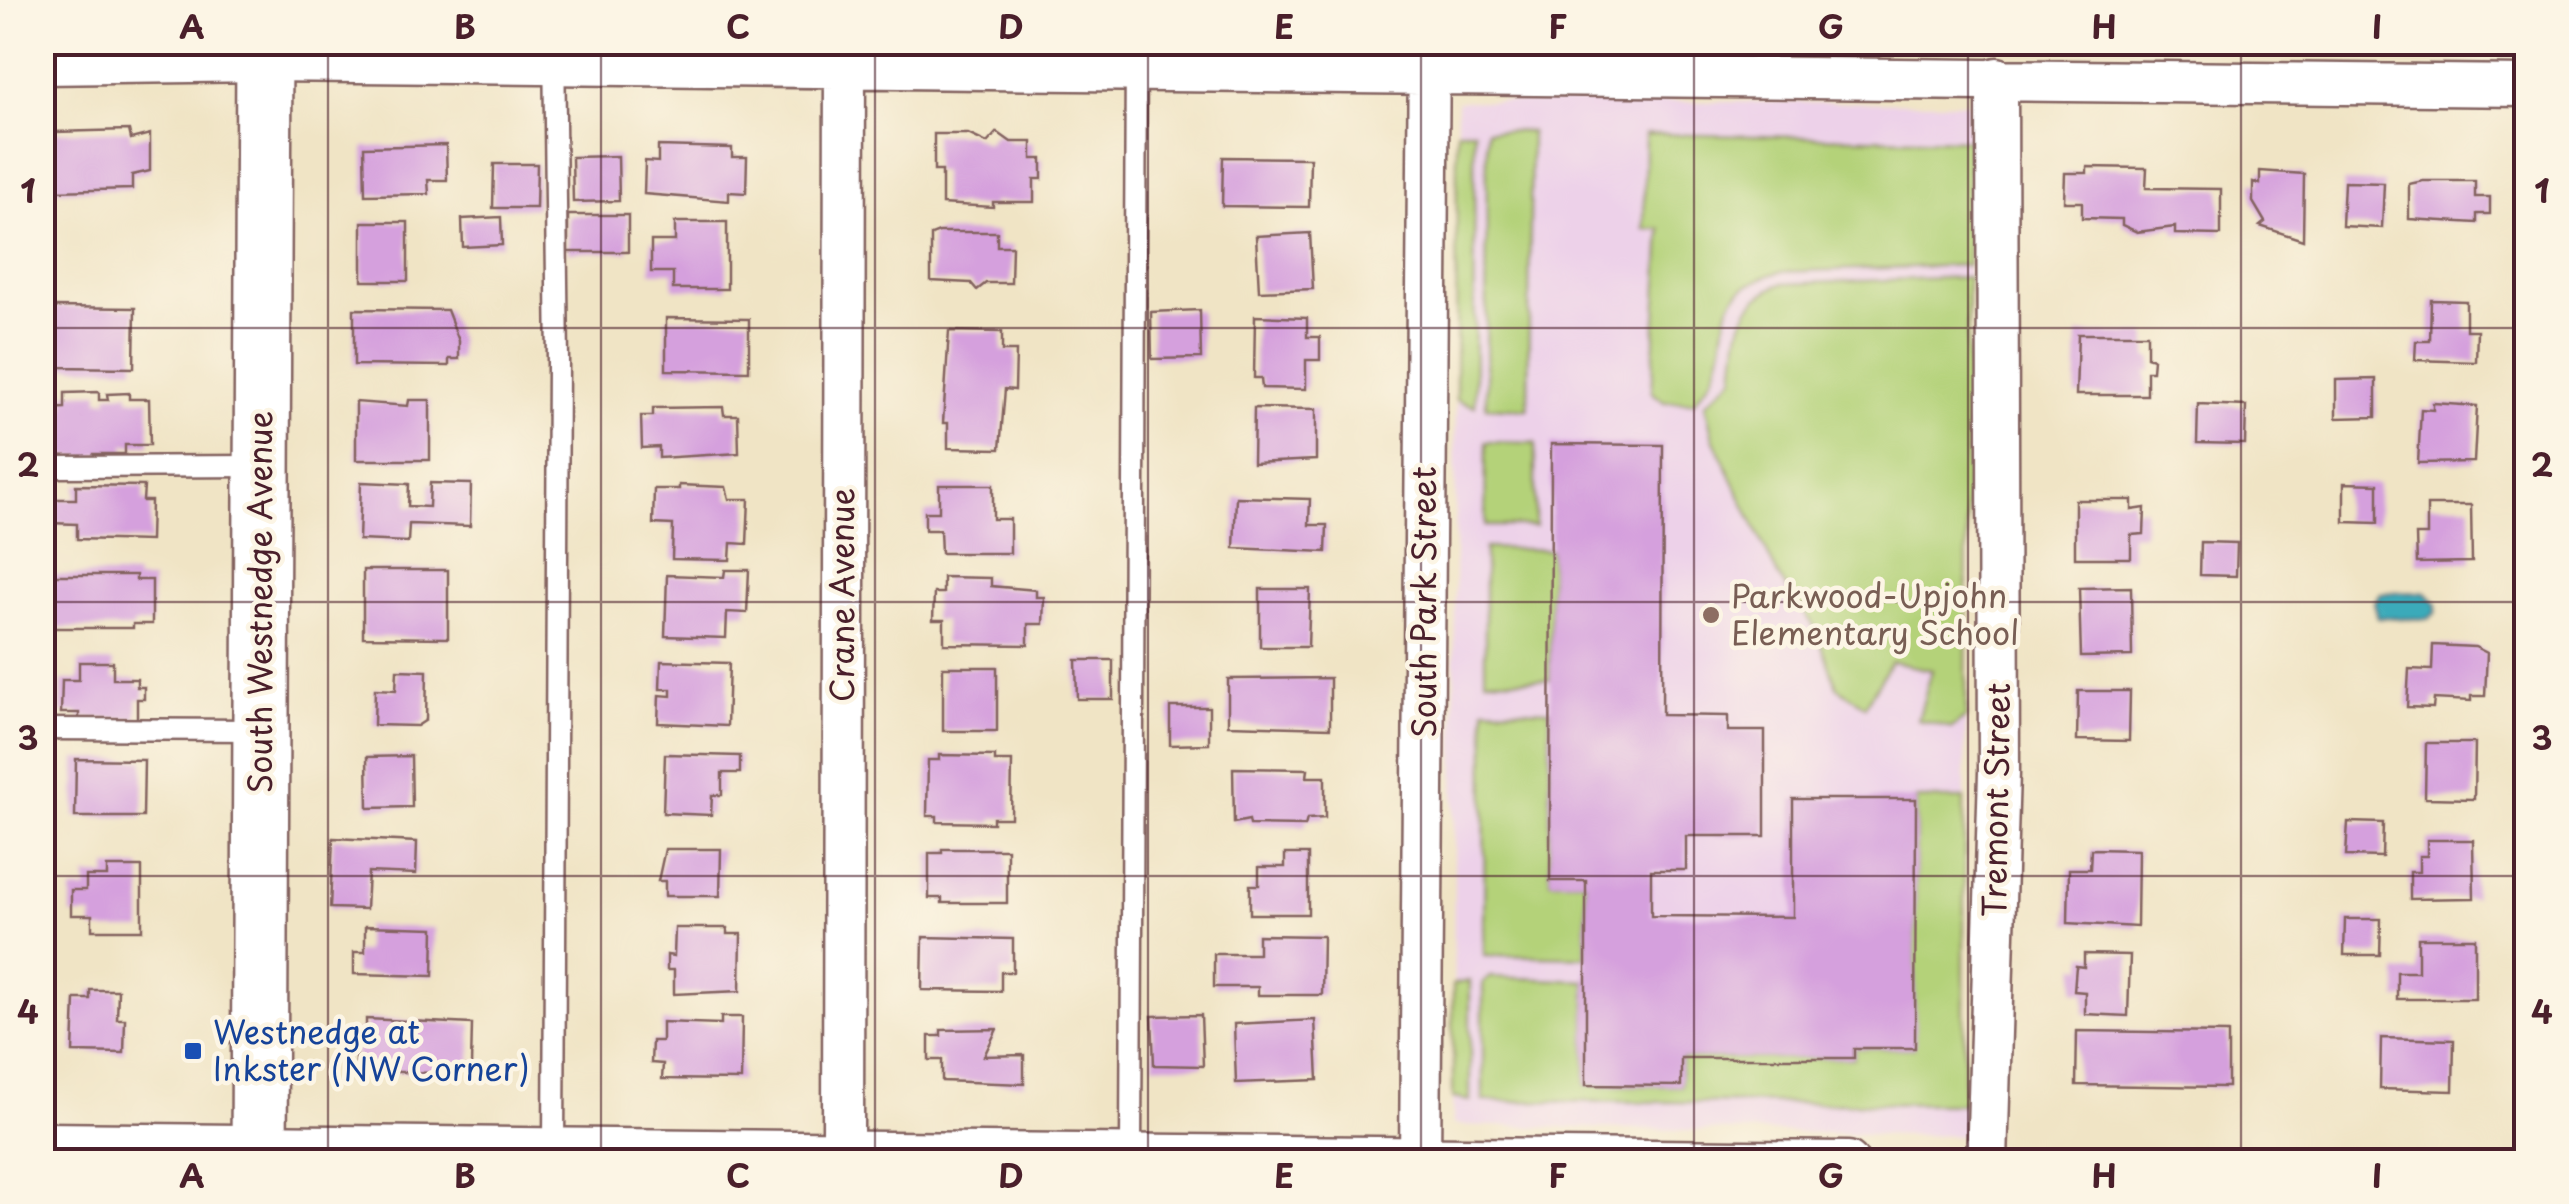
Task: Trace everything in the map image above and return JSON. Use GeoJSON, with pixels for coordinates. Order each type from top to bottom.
{"type":"FeatureCollection","features":[{"type":"Feature","properties":{"kind":"main road","name":"South Westnedge Avenue"},"geometry":{"type":"LineString","coordinates":[[259,1153],[265,52]]}},
{"type":"Feature","properties":{"kind":"street"},"geometry":{"type":"LineString","coordinates":[[42,64],[265,52],[1136,56],[1429,59],[1997,78],[2526,86]]}},
{"type":"Feature","properties":{"kind":"street","name":"Crane Avenue"},"geometry":{"type":"LineString","coordinates":[[843,1148],[844,54]]}},
{"type":"Feature","properties":{"kind":"street","name":"South Park Street"},"geometry":{"type":"LineString","coordinates":[[1420,1160],[1429,59]]}},
{"type":"Feature","properties":{"kind":"street","name":"Tremont Street"},"geometry":{"type":"LineString","coordinates":[[1987,1162],[1999,772],[1997,78]]}},
{"type":"Feature","properties":{"kind":"street"},"geometry":{"type":"LineString","coordinates":[[42,1143],[259,1153],[843,1148],[1420,1160],[1848,1162]]}},
{"type":"Feature","properties":{"kind":"lane"},"geometry":{"type":"LineString","coordinates":[[554,54],[558,362],[554,1148]]}},
{"type":"Feature","properties":{"kind":"lane"},"geometry":{"type":"LineString","coordinates":[[1131,1153],[1136,56]]}},
{"type":"Feature","properties":{"kind":"lane"},"geometry":{"type":"LineString","coordinates":[[57,467],[261,466]]}},
{"type":"Feature","properties":{"kind":"lane"},"geometry":{"type":"LineString","coordinates":[[42,728],[260,730]]}},
{"type":"Feature","properties":{"kind":"shaded area","name":"Parkwood-Upjohn Elementary School"},"geometry":{"type":"Polygon","coordinates":[[[1457,101],[1969,103],[1963,1136],[1453,1125],[1457,101]]]}},
{"type":"Feature","properties":{"kind":"green space"},"geometry":{"type":"Polygon","coordinates":[[[1457,130],[1474,130],[1475,406],[1456,400],[1457,130]]]}},
{"type":"Feature","properties":{"kind":"green space"},"geometry":{"type":"Polygon","coordinates":[[[1487,130],[1531,132],[1528,409],[1486,407],[1487,130]]]}},
{"type":"Feature","properties":{"kind":"green space"},"geometry":{"type":"Polygon","coordinates":[[[1645,134],[1969,140],[1968,265],[1779,272],[1757,280],[1733,298],[1716,369],[1707,386],[1694,402],[1664,402],[1652,392],[1661,229],[1644,229],[1645,134]]]}},
{"type":"Feature","properties":{"kind":"green space"},"geometry":{"type":"Polygon","coordinates":[[[1968,277],[1966,717],[1952,728],[1918,720],[1932,670],[1891,662],[1865,706],[1837,687],[1815,627],[1778,576],[1713,438],[1705,404],[1734,377],[1739,334],[1748,310],[1755,300],[1781,284],[1968,277]]]}},
{"type":"Feature","properties":{"kind":"green space"},"geometry":{"type":"Polygon","coordinates":[[[1486,442],[1535,443],[1535,526],[1485,526],[1486,442]]]}},
{"type":"Feature","properties":{"kind":"green space"},"geometry":{"type":"Polygon","coordinates":[[[1485,548],[1551,550],[1550,680],[1485,679],[1485,548]]]}},
{"type":"Feature","properties":{"kind":"green space"},"geometry":{"type":"Polygon","coordinates":[[[1485,708],[1550,710],[1550,881],[1586,881],[1586,957],[1484,955],[1485,708]]]}},
{"type":"Feature","properties":{"kind":"green space"},"geometry":{"type":"Polygon","coordinates":[[[1916,799],[1964,799],[1964,1104],[1483,1101],[1483,982],[1490,977],[1586,981],[1586,1085],[1681,1086],[1681,1058],[1854,1058],[1854,1048],[1914,1048],[1916,799]]]}},
{"type":"Feature","properties":{"kind":"green space"},"geometry":{"type":"Polygon","coordinates":[[[1470,981],[1470,1101],[1453,1098],[1453,984],[1470,981]]]}},
{"type":"Feature","properties":{"kind":"water"},"geometry":{"type":"Polygon","coordinates":[[[2425,592],[2437,604],[2436,613],[2427,619],[2378,618],[2374,602],[2380,593],[2425,592]]]}},
{"type":"Feature","properties":{"kind":"building"},"geometry":{"type":"Polygon","coordinates":[[[129,130],[131,139],[150,134],[150,171],[132,175],[132,189],[55,191],[54,132],[129,130]]]}},
{"type":"Feature","properties":{"kind":"building"},"geometry":{"type":"Polygon","coordinates":[[[997,132],[1011,142],[1032,142],[1032,159],[1042,159],[1042,179],[1034,179],[1034,202],[993,202],[993,207],[942,204],[942,171],[934,171],[934,134],[968,134],[987,143],[997,132]]]}},
{"type":"Feature","properties":{"kind":"building"},"geometry":{"type":"Polygon","coordinates":[[[446,145],[447,180],[428,180],[429,194],[365,195],[364,147],[446,145]]]}},
{"type":"Feature","properties":{"kind":"building"},"geometry":{"type":"Polygon","coordinates":[[[658,146],[732,148],[732,157],[747,157],[746,193],[729,192],[729,201],[644,194],[645,161],[658,162],[658,146]]]}},
{"type":"Feature","properties":{"kind":"building"},"geometry":{"type":"Polygon","coordinates":[[[618,156],[619,201],[573,202],[572,157],[618,156]]]}},
{"type":"Feature","properties":{"kind":"building"},"geometry":{"type":"Polygon","coordinates":[[[1223,157],[1310,158],[1309,207],[1222,206],[1223,157]]]}},
{"type":"Feature","properties":{"kind":"building"},"geometry":{"type":"Polygon","coordinates":[[[494,164],[537,164],[536,208],[493,208],[494,164]]]}},
{"type":"Feature","properties":{"kind":"building"},"geometry":{"type":"Polygon","coordinates":[[[2087,167],[2147,168],[2146,188],[2221,189],[2221,235],[2175,234],[2175,227],[2137,232],[2122,225],[2122,219],[2082,218],[2082,202],[2064,202],[2065,173],[2087,173],[2087,167]]]}},
{"type":"Feature","properties":{"kind":"building"},"geometry":{"type":"Polygon","coordinates":[[[2260,171],[2304,174],[2303,240],[2260,226],[2265,222],[2253,202],[2253,182],[2260,184],[2260,171]]]}},
{"type":"Feature","properties":{"kind":"building"},"geometry":{"type":"Polygon","coordinates":[[[2475,181],[2475,197],[2490,197],[2490,214],[2477,214],[2477,223],[2409,219],[2409,184],[2475,181]]]}},
{"type":"Feature","properties":{"kind":"building"},"geometry":{"type":"Polygon","coordinates":[[[2344,182],[2384,183],[2382,228],[2342,226],[2344,182]]]}},
{"type":"Feature","properties":{"kind":"building"},"geometry":{"type":"Polygon","coordinates":[[[568,215],[628,215],[628,252],[568,252],[568,215]]]}},
{"type":"Feature","properties":{"kind":"building"},"geometry":{"type":"Polygon","coordinates":[[[501,217],[502,245],[463,247],[462,219],[501,217]]]}},
{"type":"Feature","properties":{"kind":"building"},"geometry":{"type":"Polygon","coordinates":[[[362,222],[408,222],[408,281],[362,281],[362,222]]]}},
{"type":"Feature","properties":{"kind":"building"},"geometry":{"type":"Polygon","coordinates":[[[675,222],[727,222],[727,289],[673,289],[673,272],[651,272],[651,241],[675,241],[675,222]]]}},
{"type":"Feature","properties":{"kind":"building"},"geometry":{"type":"Polygon","coordinates":[[[997,232],[997,246],[1012,246],[1011,283],[986,283],[977,290],[971,283],[931,281],[931,235],[997,232]]]}},
{"type":"Feature","properties":{"kind":"building"},"geometry":{"type":"Polygon","coordinates":[[[1310,233],[1313,289],[1259,291],[1256,236],[1310,233]]]}},
{"type":"Feature","properties":{"kind":"building"},"geometry":{"type":"Polygon","coordinates":[[[2431,300],[2466,301],[2466,330],[2477,330],[2476,362],[2415,360],[2416,341],[2430,341],[2431,300]]]}},
{"type":"Feature","properties":{"kind":"building"},"geometry":{"type":"Polygon","coordinates":[[[54,307],[135,308],[134,368],[54,367],[54,307]]]}},
{"type":"Feature","properties":{"kind":"building"},"geometry":{"type":"Polygon","coordinates":[[[354,309],[447,310],[459,341],[459,359],[449,359],[449,366],[354,365],[354,309]]]}},
{"type":"Feature","properties":{"kind":"building"},"geometry":{"type":"Polygon","coordinates":[[[1200,310],[1201,358],[1152,359],[1151,312],[1200,310]]]}},
{"type":"Feature","properties":{"kind":"building"},"geometry":{"type":"Polygon","coordinates":[[[1255,316],[1307,318],[1307,337],[1320,337],[1320,360],[1306,360],[1306,389],[1262,388],[1261,378],[1254,378],[1255,316]]]}},
{"type":"Feature","properties":{"kind":"building"},"geometry":{"type":"Polygon","coordinates":[[[666,318],[749,319],[749,371],[666,370],[666,318]]]}},
{"type":"Feature","properties":{"kind":"building"},"geometry":{"type":"Polygon","coordinates":[[[949,331],[1002,332],[1002,351],[1016,351],[1015,390],[1005,389],[1000,449],[948,448],[948,423],[943,423],[949,331]]]}},
{"type":"Feature","properties":{"kind":"building"},"geometry":{"type":"Polygon","coordinates":[[[2078,334],[2147,334],[2147,357],[2153,359],[2152,371],[2147,371],[2147,395],[2076,395],[2078,334]]]}},
{"type":"Feature","properties":{"kind":"building"},"geometry":{"type":"Polygon","coordinates":[[[2376,379],[2376,417],[2336,418],[2336,380],[2376,379]]]}},
{"type":"Feature","properties":{"kind":"building"},"geometry":{"type":"Polygon","coordinates":[[[99,392],[99,400],[108,400],[107,394],[129,393],[129,399],[149,399],[150,445],[125,445],[125,454],[94,454],[94,458],[44,455],[43,409],[65,408],[65,393],[99,392]]]}},
{"type":"Feature","properties":{"kind":"building"},"geometry":{"type":"Polygon","coordinates":[[[409,400],[430,400],[430,460],[356,460],[356,402],[408,406],[409,400]]]}},
{"type":"Feature","properties":{"kind":"building"},"geometry":{"type":"Polygon","coordinates":[[[2433,403],[2477,406],[2474,462],[2418,463],[2421,409],[2433,410],[2433,403]]]}},
{"type":"Feature","properties":{"kind":"building"},"geometry":{"type":"Polygon","coordinates":[[[2198,404],[2246,406],[2245,444],[2197,443],[2198,404]]]}},
{"type":"Feature","properties":{"kind":"building"},"geometry":{"type":"Polygon","coordinates":[[[723,407],[724,415],[738,415],[739,453],[659,458],[659,447],[642,448],[641,416],[653,416],[653,408],[723,407]]]}},
{"type":"Feature","properties":{"kind":"building"},"geometry":{"type":"Polygon","coordinates":[[[1254,408],[1316,409],[1316,460],[1253,463],[1254,408]]]}},
{"type":"Feature","properties":{"kind":"building"},"geometry":{"type":"Polygon","coordinates":[[[1551,444],[1663,445],[1662,715],[1728,716],[1728,731],[1765,731],[1765,836],[1686,836],[1686,870],[1651,870],[1651,916],[1793,917],[1793,799],[1916,799],[1915,1048],[1854,1048],[1854,1058],[1681,1058],[1681,1086],[1586,1085],[1586,881],[1550,881],[1551,444]]]}},
{"type":"Feature","properties":{"kind":"building"},"geometry":{"type":"Polygon","coordinates":[[[361,482],[409,484],[408,506],[429,507],[430,483],[471,484],[470,526],[409,524],[408,542],[359,540],[361,482]]]}},
{"type":"Feature","properties":{"kind":"building"},"geometry":{"type":"Polygon","coordinates":[[[2344,483],[2378,484],[2378,523],[2344,522],[2344,483]]]}},
{"type":"Feature","properties":{"kind":"building"},"geometry":{"type":"Polygon","coordinates":[[[76,485],[144,486],[143,501],[151,501],[150,541],[77,539],[77,524],[50,523],[50,499],[76,499],[76,485]]]}},
{"type":"Feature","properties":{"kind":"building"},"geometry":{"type":"Polygon","coordinates":[[[679,485],[726,487],[729,499],[749,499],[747,544],[731,543],[730,560],[672,559],[673,525],[653,524],[654,489],[679,489],[679,485]]]}},
{"type":"Feature","properties":{"kind":"building"},"geometry":{"type":"Polygon","coordinates":[[[939,485],[993,485],[993,519],[1010,519],[1010,553],[941,553],[940,530],[925,530],[925,512],[939,512],[939,485]]]}},
{"type":"Feature","properties":{"kind":"building"},"geometry":{"type":"Polygon","coordinates":[[[1236,497],[1310,499],[1309,525],[1327,525],[1326,552],[1234,548],[1236,497]]]}},
{"type":"Feature","properties":{"kind":"building"},"geometry":{"type":"Polygon","coordinates":[[[2075,500],[2132,500],[2132,510],[2145,508],[2144,534],[2131,535],[2131,558],[2075,558],[2075,500]]]}},
{"type":"Feature","properties":{"kind":"building"},"geometry":{"type":"Polygon","coordinates":[[[2427,505],[2471,505],[2472,562],[2417,563],[2416,535],[2427,535],[2427,505]]]}},
{"type":"Feature","properties":{"kind":"building"},"geometry":{"type":"Polygon","coordinates":[[[2201,542],[2237,543],[2236,576],[2200,575],[2201,542]]]}},
{"type":"Feature","properties":{"kind":"building"},"geometry":{"type":"Polygon","coordinates":[[[363,570],[448,570],[448,638],[363,637],[363,570]]]}},
{"type":"Feature","properties":{"kind":"building"},"geometry":{"type":"Polygon","coordinates":[[[725,570],[749,570],[747,613],[727,612],[726,638],[665,636],[667,575],[724,577],[725,570]]]}},
{"type":"Feature","properties":{"kind":"building"},"geometry":{"type":"Polygon","coordinates":[[[49,575],[136,575],[136,580],[152,580],[152,624],[133,624],[133,628],[49,628],[49,575]]]}},
{"type":"Feature","properties":{"kind":"building"},"geometry":{"type":"Polygon","coordinates":[[[943,577],[991,578],[991,586],[1036,590],[1036,597],[1044,597],[1043,624],[1028,624],[1028,645],[944,644],[944,620],[933,620],[934,593],[943,593],[943,577]]]}},
{"type":"Feature","properties":{"kind":"building"},"geometry":{"type":"Polygon","coordinates":[[[2131,587],[2132,656],[2081,657],[2079,588],[2131,587]]]}},
{"type":"Feature","properties":{"kind":"building"},"geometry":{"type":"Polygon","coordinates":[[[1260,589],[1310,589],[1308,647],[1260,647],[1260,589]]]}},
{"type":"Feature","properties":{"kind":"building"},"geometry":{"type":"Polygon","coordinates":[[[2433,645],[2475,647],[2487,653],[2485,696],[2471,696],[2471,701],[2434,699],[2433,708],[2407,707],[2409,669],[2432,670],[2433,645]]]}},
{"type":"Feature","properties":{"kind":"building"},"geometry":{"type":"Polygon","coordinates":[[[1076,660],[1113,660],[1113,699],[1077,699],[1076,660]]]}},
{"type":"Feature","properties":{"kind":"building"},"geometry":{"type":"Polygon","coordinates":[[[661,661],[729,663],[727,726],[658,723],[659,695],[671,696],[671,689],[660,689],[661,661]]]}},
{"type":"Feature","properties":{"kind":"building"},"geometry":{"type":"Polygon","coordinates":[[[79,662],[113,662],[113,679],[137,679],[137,687],[144,687],[144,699],[137,699],[137,719],[79,718],[79,713],[61,713],[62,680],[79,680],[79,662]]]}},
{"type":"Feature","properties":{"kind":"building"},"geometry":{"type":"Polygon","coordinates":[[[943,667],[997,667],[997,731],[943,731],[943,667]]]}},
{"type":"Feature","properties":{"kind":"building"},"geometry":{"type":"Polygon","coordinates":[[[397,670],[427,671],[426,720],[417,726],[374,725],[375,689],[396,690],[397,670]]]}},
{"type":"Feature","properties":{"kind":"building"},"geometry":{"type":"Polygon","coordinates":[[[1330,678],[1330,728],[1228,725],[1228,679],[1330,678]]]}},
{"type":"Feature","properties":{"kind":"building"},"geometry":{"type":"Polygon","coordinates":[[[2078,691],[2130,691],[2129,741],[2077,740],[2078,691]]]}},
{"type":"Feature","properties":{"kind":"building"},"geometry":{"type":"Polygon","coordinates":[[[1170,707],[1209,707],[1209,744],[1170,745],[1170,707]]]}},
{"type":"Feature","properties":{"kind":"building"},"geometry":{"type":"Polygon","coordinates":[[[2426,743],[2475,743],[2474,799],[2425,798],[2426,743]]]}},
{"type":"Feature","properties":{"kind":"building"},"geometry":{"type":"Polygon","coordinates":[[[665,754],[740,756],[740,773],[722,773],[722,795],[712,795],[711,815],[663,813],[665,754]]]}},
{"type":"Feature","properties":{"kind":"building"},"geometry":{"type":"Polygon","coordinates":[[[939,755],[995,756],[995,761],[1012,761],[1011,818],[993,818],[993,823],[937,822],[937,816],[927,816],[928,760],[939,760],[939,755]]]}},
{"type":"Feature","properties":{"kind":"building"},"geometry":{"type":"Polygon","coordinates":[[[411,756],[412,807],[368,808],[367,757],[411,756]]]}},
{"type":"Feature","properties":{"kind":"building"},"geometry":{"type":"Polygon","coordinates":[[[76,759],[144,760],[143,817],[75,817],[76,759]]]}},
{"type":"Feature","properties":{"kind":"building"},"geometry":{"type":"Polygon","coordinates":[[[1233,768],[1308,769],[1307,777],[1325,777],[1325,818],[1307,819],[1305,826],[1250,825],[1249,820],[1234,823],[1233,768]]]}},
{"type":"Feature","properties":{"kind":"building"},"geometry":{"type":"Polygon","coordinates":[[[2348,822],[2383,823],[2382,857],[2346,856],[2348,822]]]}},
{"type":"Feature","properties":{"kind":"building"},"geometry":{"type":"Polygon","coordinates":[[[333,838],[417,842],[416,874],[368,872],[366,909],[330,908],[333,838]]]}},
{"type":"Feature","properties":{"kind":"building"},"geometry":{"type":"Polygon","coordinates":[[[2427,840],[2473,840],[2474,898],[2410,899],[2410,872],[2419,872],[2419,856],[2427,856],[2427,840]]]}},
{"type":"Feature","properties":{"kind":"building"},"geometry":{"type":"Polygon","coordinates":[[[665,849],[721,849],[720,896],[665,896],[665,881],[658,881],[665,849]]]}},
{"type":"Feature","properties":{"kind":"building"},"geometry":{"type":"Polygon","coordinates":[[[942,849],[1007,849],[1007,903],[942,903],[942,898],[929,898],[929,853],[942,853],[942,849]]]}},
{"type":"Feature","properties":{"kind":"building"},"geometry":{"type":"Polygon","coordinates":[[[2091,849],[2138,850],[2137,927],[2068,923],[2069,869],[2090,869],[2091,849]]]}},
{"type":"Feature","properties":{"kind":"building"},"geometry":{"type":"Polygon","coordinates":[[[1285,854],[1308,854],[1308,914],[1250,914],[1250,885],[1259,885],[1259,867],[1285,867],[1285,854]]]}},
{"type":"Feature","properties":{"kind":"building"},"geometry":{"type":"Polygon","coordinates":[[[107,867],[142,867],[142,930],[92,930],[92,915],[71,915],[71,890],[86,890],[86,876],[107,876],[107,867]]]}},
{"type":"Feature","properties":{"kind":"building"},"geometry":{"type":"Polygon","coordinates":[[[2345,919],[2381,919],[2380,955],[2344,955],[2345,919]]]}},
{"type":"Feature","properties":{"kind":"building"},"geometry":{"type":"Polygon","coordinates":[[[365,926],[434,928],[433,976],[354,974],[354,952],[365,952],[365,926]]]}},
{"type":"Feature","properties":{"kind":"building"},"geometry":{"type":"Polygon","coordinates":[[[675,928],[727,928],[727,934],[741,934],[740,991],[674,994],[674,970],[667,970],[667,955],[674,956],[675,928]]]}},
{"type":"Feature","properties":{"kind":"building"},"geometry":{"type":"Polygon","coordinates":[[[1258,935],[1323,936],[1322,995],[1258,995],[1258,987],[1214,987],[1214,954],[1258,954],[1258,935]]]}},
{"type":"Feature","properties":{"kind":"building"},"geometry":{"type":"Polygon","coordinates":[[[923,937],[1013,939],[1013,972],[1001,972],[1001,991],[922,990],[923,937]]]}},
{"type":"Feature","properties":{"kind":"building"},"geometry":{"type":"Polygon","coordinates":[[[2418,938],[2475,938],[2475,999],[2397,999],[2397,972],[2418,972],[2418,938]]]}},
{"type":"Feature","properties":{"kind":"building"},"geometry":{"type":"Polygon","coordinates":[[[2084,954],[2130,955],[2128,1016],[2085,1014],[2085,992],[2074,991],[2076,966],[2084,967],[2084,954]]]}},
{"type":"Feature","properties":{"kind":"building"},"geometry":{"type":"Polygon","coordinates":[[[90,990],[118,990],[117,1019],[125,1019],[124,1053],[73,1052],[75,999],[90,999],[90,990]]]}},
{"type":"Feature","properties":{"kind":"building"},"geometry":{"type":"Polygon","coordinates":[[[1201,1015],[1203,1066],[1154,1065],[1152,1016],[1201,1015]]]}},
{"type":"Feature","properties":{"kind":"building"},"geometry":{"type":"Polygon","coordinates":[[[721,1017],[742,1017],[741,1080],[662,1079],[663,1064],[651,1063],[652,1041],[662,1041],[662,1022],[721,1024],[721,1017]]]}},
{"type":"Feature","properties":{"kind":"building"},"geometry":{"type":"Polygon","coordinates":[[[366,1019],[472,1024],[471,1067],[435,1066],[435,1073],[366,1071],[366,1062],[356,1062],[357,1030],[366,1030],[366,1019]]]}},
{"type":"Feature","properties":{"kind":"building"},"geometry":{"type":"Polygon","coordinates":[[[1315,1020],[1318,1080],[1236,1083],[1234,1024],[1315,1020]]]}},
{"type":"Feature","properties":{"kind":"building"},"geometry":{"type":"Polygon","coordinates":[[[997,1029],[984,1056],[1024,1055],[1024,1084],[942,1081],[942,1060],[929,1060],[929,1036],[941,1036],[941,1030],[997,1029]]]}},
{"type":"Feature","properties":{"kind":"building"},"geometry":{"type":"Polygon","coordinates":[[[2077,1031],[2228,1033],[2228,1087],[2076,1085],[2077,1031]]]}},
{"type":"Feature","properties":{"kind":"building"},"geometry":{"type":"Polygon","coordinates":[[[2381,1038],[2454,1040],[2453,1091],[2380,1089],[2381,1038]]]}},
{"type":"Feature","properties":{"kind":"place","name":"Parkwood-Upjohn Elementary School"},"geometry":{"type":"Point","coordinates":[1711,615]}},
{"type":"Feature","properties":{"kind":"place","name":"Westnedge at Inkster (NW Corner)"},"geometry":{"type":"Point","coordinates":[193,1051]}}]}
